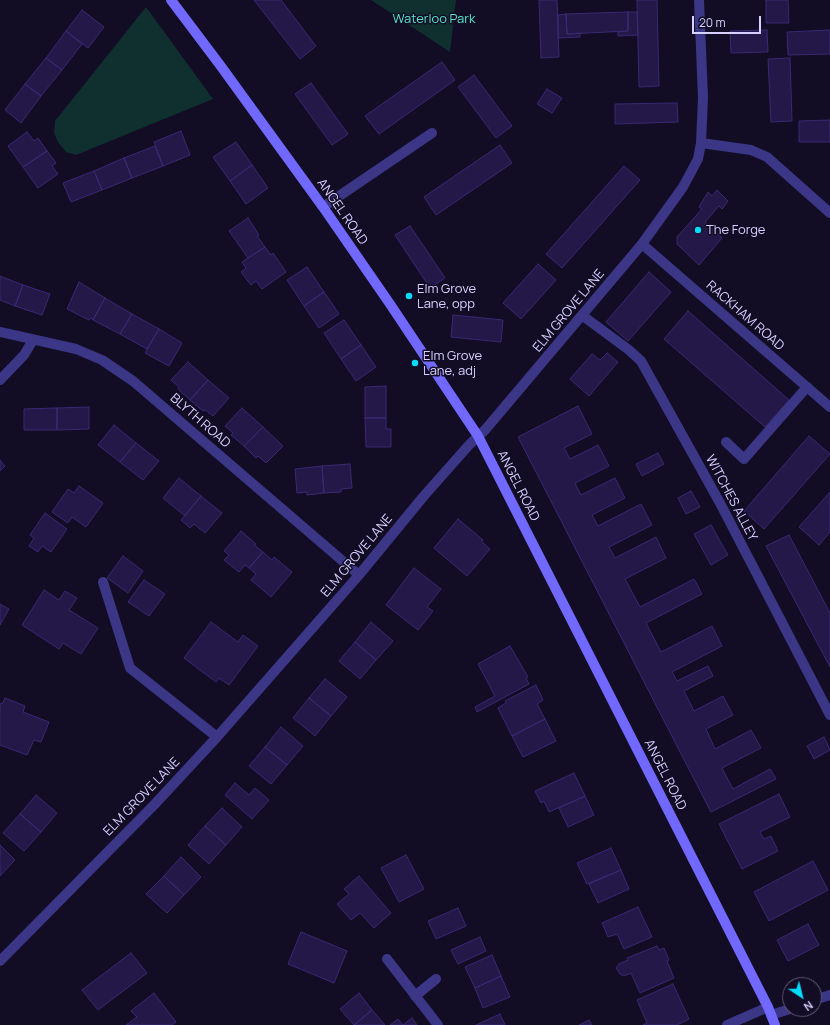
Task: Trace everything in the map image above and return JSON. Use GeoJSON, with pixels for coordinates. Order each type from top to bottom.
{"type":"FeatureCollection","features":[{"type":"Feature","properties":{"kind":"street","name":"ANGEL ROAD"},"geometry":{"type":"LineString","coordinates":[[171,0],[323,207],[478,436],[770,1011],[775,1025]]}},
{"type":"Feature","properties":{"kind":"street","name":"ELM GROVE LANE"},"geometry":{"type":"LineString","coordinates":[[0,960],[154,805],[217,737],[359,575],[423,497],[485,430],[583,316],[642,244],[683,187],[698,159],[701,143],[703,98],[699,0]]}},
{"type":"Feature","properties":{"kind":"street"},"geometry":{"type":"LineString","coordinates":[[323,207],[432,134]]}},
{"type":"Feature","properties":{"kind":"street"},"geometry":{"type":"LineString","coordinates":[[701,143],[751,150],[767,157],[830,213]]}},
{"type":"Feature","properties":{"kind":"street","name":"RACKHAM ROAD"},"geometry":{"type":"LineString","coordinates":[[642,244],[830,407]]}},
{"type":"Feature","properties":{"kind":"street","name":"WITCHES ALLEY"},"geometry":{"type":"LineString","coordinates":[[583,316],[629,350],[641,361],[720,503],[830,715]]}},
{"type":"Feature","properties":{"kind":"street","name":"BLYTH ROAD"},"geometry":{"type":"LineString","coordinates":[[0,332],[76,349],[102,360],[133,381],[359,575]]}},
{"type":"Feature","properties":{"kind":"street"},"geometry":{"type":"LineString","coordinates":[[0,380],[24,355],[33,340]]}},
{"type":"Feature","properties":{"kind":"street"},"geometry":{"type":"LineString","coordinates":[[726,442],[744,459],[807,386]]}},
{"type":"Feature","properties":{"kind":"street"},"geometry":{"type":"LineString","coordinates":[[103,582],[130,668],[217,737]]}},
{"type":"Feature","properties":{"kind":"street"},"geometry":{"type":"LineString","coordinates":[[387,959],[438,1025]]}},
{"type":"Feature","properties":{"kind":"street"},"geometry":{"type":"LineString","coordinates":[[415,996],[436,979]]}},
{"type":"Feature","properties":{"kind":"street"},"geometry":{"type":"LineString","coordinates":[[727,1025],[770,1011],[782,1009]]}},
{"type":"Feature","properties":{"kind":"green space","name":"Waterloo Park"},"geometry":{"type":"Polygon","coordinates":[[[371,0],[456,0],[450,52],[371,0]]]}},
{"type":"Feature","properties":{"kind":"green space"},"geometry":{"type":"Polygon","coordinates":[[[146,7],[213,99],[76,155],[66,152],[58,142],[54,133],[55,121],[146,7]]]}},
{"type":"Feature","properties":{"kind":"building"},"geometry":{"type":"Polygon","coordinates":[[[254,0],[281,0],[316,46],[300,59],[254,0]]]}},
{"type":"Feature","properties":{"kind":"building"},"geometry":{"type":"Polygon","coordinates":[[[539,0],[557,0],[559,57],[541,58],[539,0]]]}},
{"type":"Feature","properties":{"kind":"building"},"geometry":{"type":"Polygon","coordinates":[[[637,0],[657,0],[659,86],[639,87],[637,0]]]}},
{"type":"Feature","properties":{"kind":"building"},"geometry":{"type":"Polygon","coordinates":[[[766,0],[788,0],[789,23],[766,23],[766,0]]]}},
{"type":"Feature","properties":{"kind":"building"},"geometry":{"type":"Polygon","coordinates":[[[82,10],[104,27],[88,48],[66,31],[82,10]]]}},
{"type":"Feature","properties":{"kind":"building"},"geometry":{"type":"Polygon","coordinates":[[[628,12],[628,31],[567,34],[566,14],[628,12]]]}},
{"type":"Feature","properties":{"kind":"building"},"geometry":{"type":"Polygon","coordinates":[[[628,12],[637,12],[638,35],[618,36],[618,32],[628,31],[628,12]]]}},
{"type":"Feature","properties":{"kind":"building"},"geometry":{"type":"Polygon","coordinates":[[[566,14],[567,34],[580,33],[580,37],[558,38],[558,15],[566,14]]]}},
{"type":"Feature","properties":{"kind":"building"},"geometry":{"type":"Polygon","coordinates":[[[767,30],[768,52],[731,53],[730,31],[767,30]]]}},
{"type":"Feature","properties":{"kind":"building"},"geometry":{"type":"Polygon","coordinates":[[[830,30],[830,54],[788,55],[787,32],[830,30]]]}},
{"type":"Feature","properties":{"kind":"building"},"geometry":{"type":"Polygon","coordinates":[[[66,31],[82,44],[62,70],[46,58],[66,31]]]}},
{"type":"Feature","properties":{"kind":"building"},"geometry":{"type":"Polygon","coordinates":[[[46,58],[62,70],[41,96],[25,84],[46,58]]]}},
{"type":"Feature","properties":{"kind":"building"},"geometry":{"type":"Polygon","coordinates":[[[790,58],[792,121],[771,122],[768,59],[790,58]]]}},
{"type":"Feature","properties":{"kind":"building"},"geometry":{"type":"Polygon","coordinates":[[[442,62],[455,80],[379,134],[365,116],[442,62]]]}},
{"type":"Feature","properties":{"kind":"building"},"geometry":{"type":"Polygon","coordinates":[[[474,75],[512,126],[496,138],[458,87],[474,75]]]}},
{"type":"Feature","properties":{"kind":"building"},"geometry":{"type":"Polygon","coordinates":[[[311,83],[348,134],[332,145],[295,94],[311,83]]]}},
{"type":"Feature","properties":{"kind":"building"},"geometry":{"type":"Polygon","coordinates":[[[25,84],[41,96],[21,123],[5,110],[25,84]]]}},
{"type":"Feature","properties":{"kind":"building"},"geometry":{"type":"Polygon","coordinates":[[[547,89],[562,98],[552,113],[537,104],[547,89]]]}},
{"type":"Feature","properties":{"kind":"building"},"geometry":{"type":"Polygon","coordinates":[[[677,103],[678,122],[615,124],[615,104],[677,103]]]}},
{"type":"Feature","properties":{"kind":"building"},"geometry":{"type":"Polygon","coordinates":[[[830,120],[830,142],[799,142],[799,121],[830,120]]]}},
{"type":"Feature","properties":{"kind":"building"},"geometry":{"type":"Polygon","coordinates":[[[181,131],[190,155],[163,166],[154,142],[181,131]]]}},
{"type":"Feature","properties":{"kind":"building"},"geometry":{"type":"Polygon","coordinates":[[[27,132],[34,141],[38,138],[47,151],[23,167],[8,146],[27,132]]]}},
{"type":"Feature","properties":{"kind":"building"},"geometry":{"type":"Polygon","coordinates":[[[236,142],[252,165],[230,181],[213,157],[236,142]]]}},
{"type":"Feature","properties":{"kind":"building"},"geometry":{"type":"Polygon","coordinates":[[[500,145],[512,163],[436,215],[424,197],[500,145]]]}},
{"type":"Feature","properties":{"kind":"building"},"geometry":{"type":"Polygon","coordinates":[[[155,146],[163,166],[132,178],[124,158],[155,146]]]}},
{"type":"Feature","properties":{"kind":"building"},"geometry":{"type":"Polygon","coordinates":[[[47,151],[56,163],[52,166],[58,174],[38,188],[23,167],[47,151]]]}},
{"type":"Feature","properties":{"kind":"building"},"geometry":{"type":"Polygon","coordinates":[[[124,158],[132,178],[102,190],[94,171],[124,158]]]}},
{"type":"Feature","properties":{"kind":"building"},"geometry":{"type":"Polygon","coordinates":[[[252,165],[268,188],[246,204],[230,181],[252,165]]]}},
{"type":"Feature","properties":{"kind":"building"},"geometry":{"type":"Polygon","coordinates":[[[624,166],[640,180],[562,268],[546,254],[624,166]]]}},
{"type":"Feature","properties":{"kind":"building"},"geometry":{"type":"Polygon","coordinates":[[[94,171],[102,190],[71,202],[63,183],[94,171]]]}},
{"type":"Feature","properties":{"kind":"building","name":"The Forge"},"geometry":{"type":"Polygon","coordinates":[[[717,190],[728,201],[722,209],[719,206],[705,222],[722,238],[699,265],[677,244],[677,237],[702,209],[699,207],[708,192],[712,196],[717,190]]]}},
{"type":"Feature","properties":{"kind":"building"},"geometry":{"type":"Polygon","coordinates":[[[248,218],[259,235],[257,236],[265,247],[248,258],[229,231],[248,218]]]}},
{"type":"Feature","properties":{"kind":"building"},"geometry":{"type":"Polygon","coordinates":[[[410,226],[445,278],[430,288],[395,235],[410,226]]]}},
{"type":"Feature","properties":{"kind":"building"},"geometry":{"type":"Polygon","coordinates":[[[265,247],[271,255],[273,253],[286,272],[262,289],[256,281],[251,285],[241,272],[246,268],[242,262],[265,247]]]}},
{"type":"Feature","properties":{"kind":"building"},"geometry":{"type":"Polygon","coordinates":[[[538,264],[556,280],[521,319],[503,303],[538,264]]]}},
{"type":"Feature","properties":{"kind":"building"},"geometry":{"type":"Polygon","coordinates":[[[307,267],[324,292],[304,306],[287,280],[307,267]]]}},
{"type":"Feature","properties":{"kind":"building"},"geometry":{"type":"Polygon","coordinates":[[[649,272],[671,292],[628,341],[606,322],[649,272]]]}},
{"type":"Feature","properties":{"kind":"building"},"geometry":{"type":"Polygon","coordinates":[[[0,276],[23,285],[15,306],[0,300],[0,276]]]}},
{"type":"Feature","properties":{"kind":"building"},"geometry":{"type":"Polygon","coordinates":[[[79,282],[105,298],[93,320],[91,318],[89,320],[67,309],[79,282]]]}},
{"type":"Feature","properties":{"kind":"building"},"geometry":{"type":"Polygon","coordinates":[[[23,285],[50,294],[42,315],[15,306],[23,285]]]}},
{"type":"Feature","properties":{"kind":"building"},"geometry":{"type":"Polygon","coordinates":[[[324,292],[339,314],[319,328],[304,306],[324,292]]]}},
{"type":"Feature","properties":{"kind":"building"},"geometry":{"type":"Polygon","coordinates":[[[105,298],[132,314],[120,334],[93,320],[105,298]]]}},
{"type":"Feature","properties":{"kind":"building"},"geometry":{"type":"Polygon","coordinates":[[[688,311],[789,400],[765,427],[664,339],[688,311]]]}},
{"type":"Feature","properties":{"kind":"building"},"geometry":{"type":"Polygon","coordinates":[[[132,314],[159,329],[147,349],[120,334],[132,314]]]}},
{"type":"Feature","properties":{"kind":"building"},"geometry":{"type":"Polygon","coordinates":[[[453,315],[503,320],[501,342],[451,337],[453,315]]]}},
{"type":"Feature","properties":{"kind":"building"},"geometry":{"type":"Polygon","coordinates":[[[344,320],[361,345],[341,359],[324,333],[344,320]]]}},
{"type":"Feature","properties":{"kind":"building"},"geometry":{"type":"Polygon","coordinates":[[[159,329],[182,343],[169,366],[145,353],[159,329]]]}},
{"type":"Feature","properties":{"kind":"building"},"geometry":{"type":"Polygon","coordinates":[[[361,345],[376,367],[356,381],[341,359],[361,345]]]}},
{"type":"Feature","properties":{"kind":"building"},"geometry":{"type":"Polygon","coordinates":[[[607,353],[618,362],[589,396],[570,379],[592,354],[600,360],[607,353]]]}},
{"type":"Feature","properties":{"kind":"building"},"geometry":{"type":"Polygon","coordinates":[[[188,362],[208,380],[190,400],[171,380],[188,362]]]}},
{"type":"Feature","properties":{"kind":"building"},"geometry":{"type":"Polygon","coordinates":[[[208,380],[229,398],[213,416],[205,410],[203,411],[190,400],[208,380]]]}},
{"type":"Feature","properties":{"kind":"building"},"geometry":{"type":"Polygon","coordinates":[[[386,386],[386,418],[365,418],[365,387],[386,386]]]}},
{"type":"Feature","properties":{"kind":"building"},"geometry":{"type":"Polygon","coordinates":[[[578,406],[592,434],[564,448],[570,459],[598,445],[609,466],[575,483],[581,495],[615,478],[625,498],[592,515],[598,526],[641,504],[652,525],[609,547],[615,558],[656,537],[666,558],[625,579],[640,607],[694,579],[702,594],[646,623],[661,652],[712,626],[722,646],[672,672],[677,681],[708,666],[713,676],[684,691],[694,711],[723,696],[733,715],[706,729],[715,749],[751,730],[761,748],[722,768],[733,789],[770,769],[776,779],[711,812],[518,437],[578,406]]]}},
{"type":"Feature","properties":{"kind":"building"},"geometry":{"type":"Polygon","coordinates":[[[89,407],[89,429],[57,430],[57,408],[89,407]]]}},
{"type":"Feature","properties":{"kind":"building"},"geometry":{"type":"Polygon","coordinates":[[[57,408],[57,430],[24,430],[24,409],[57,408]]]}},
{"type":"Feature","properties":{"kind":"building"},"geometry":{"type":"Polygon","coordinates":[[[242,408],[263,427],[244,446],[231,435],[233,433],[225,426],[242,408]]]}},
{"type":"Feature","properties":{"kind":"building"},"geometry":{"type":"Polygon","coordinates":[[[365,418],[386,418],[386,429],[391,429],[391,447],[366,447],[365,418]]]}},
{"type":"Feature","properties":{"kind":"building"},"geometry":{"type":"Polygon","coordinates":[[[114,425],[136,443],[120,462],[98,445],[114,425]]]}},
{"type":"Feature","properties":{"kind":"building"},"geometry":{"type":"Polygon","coordinates":[[[263,427],[283,446],[266,463],[258,456],[256,458],[244,446],[263,427]]]}},
{"type":"Feature","properties":{"kind":"building"},"geometry":{"type":"Polygon","coordinates":[[[809,436],[830,454],[764,529],[744,511],[809,436]]]}},
{"type":"Feature","properties":{"kind":"building"},"geometry":{"type":"Polygon","coordinates":[[[136,443],[159,461],[143,480],[120,462],[136,443]]]}},
{"type":"Feature","properties":{"kind":"building"},"geometry":{"type":"Polygon","coordinates":[[[658,453],[664,464],[642,476],[636,464],[658,453]]]}},
{"type":"Feature","properties":{"kind":"building"},"geometry":{"type":"Polygon","coordinates":[[[0,460],[5,466],[0,471],[0,460]]]}},
{"type":"Feature","properties":{"kind":"building"},"geometry":{"type":"Polygon","coordinates":[[[350,464],[352,488],[341,489],[341,492],[324,493],[322,466],[350,464]]]}},
{"type":"Feature","properties":{"kind":"building"},"geometry":{"type":"Polygon","coordinates":[[[322,466],[324,493],[307,495],[307,492],[297,493],[295,469],[322,466]]]}},
{"type":"Feature","properties":{"kind":"building"},"geometry":{"type":"Polygon","coordinates":[[[179,478],[201,496],[185,516],[163,498],[179,478]]]}},
{"type":"Feature","properties":{"kind":"building"},"geometry":{"type":"Polygon","coordinates":[[[79,486],[103,503],[86,527],[72,517],[68,523],[52,512],[68,489],[74,493],[79,486]]]}},
{"type":"Feature","properties":{"kind":"building"},"geometry":{"type":"Polygon","coordinates":[[[691,491],[700,507],[686,514],[678,498],[691,491]]]}},
{"type":"Feature","properties":{"kind":"building"},"geometry":{"type":"Polygon","coordinates":[[[830,492],[830,532],[819,545],[799,527],[830,492]]]}},
{"type":"Feature","properties":{"kind":"building"},"geometry":{"type":"Polygon","coordinates":[[[201,496],[222,513],[205,533],[194,524],[190,528],[181,520],[201,496]]]}},
{"type":"Feature","properties":{"kind":"building"},"geometry":{"type":"Polygon","coordinates":[[[45,513],[67,529],[51,552],[42,546],[38,552],[29,546],[34,538],[30,535],[45,513]]]}},
{"type":"Feature","properties":{"kind":"building"},"geometry":{"type":"Polygon","coordinates":[[[458,519],[483,540],[481,541],[490,549],[467,576],[434,548],[458,519]]]}},
{"type":"Feature","properties":{"kind":"building"},"geometry":{"type":"Polygon","coordinates":[[[711,525],[728,555],[711,565],[694,534],[711,525]]]}},
{"type":"Feature","properties":{"kind":"building"},"geometry":{"type":"Polygon","coordinates":[[[241,531],[263,552],[249,568],[245,565],[239,572],[224,560],[229,555],[224,551],[241,531]]]}},
{"type":"Feature","properties":{"kind":"building"},"geometry":{"type":"Polygon","coordinates":[[[789,535],[830,613],[830,667],[766,546],[789,535]]]}},
{"type":"Feature","properties":{"kind":"building"},"geometry":{"type":"Polygon","coordinates":[[[263,552],[272,560],[274,557],[292,572],[271,597],[251,580],[256,574],[249,568],[263,552]]]}},
{"type":"Feature","properties":{"kind":"building"},"geometry":{"type":"Polygon","coordinates":[[[123,556],[143,571],[128,593],[107,578],[123,556]]]}},
{"type":"Feature","properties":{"kind":"building"},"geometry":{"type":"Polygon","coordinates":[[[414,568],[441,589],[427,607],[433,611],[418,630],[386,605],[414,568]]]}},
{"type":"Feature","properties":{"kind":"building"},"geometry":{"type":"Polygon","coordinates":[[[144,580],[165,594],[149,616],[128,602],[144,580]]]}},
{"type":"Feature","properties":{"kind":"building"},"geometry":{"type":"Polygon","coordinates":[[[44,590],[59,600],[65,591],[77,598],[69,610],[98,628],[81,654],[63,643],[59,649],[22,625],[44,590]]]}},
{"type":"Feature","properties":{"kind":"building"},"geometry":{"type":"Polygon","coordinates":[[[0,604],[9,609],[0,625],[0,604]]]}},
{"type":"Feature","properties":{"kind":"building"},"geometry":{"type":"Polygon","coordinates":[[[211,622],[238,642],[243,635],[258,646],[229,685],[219,678],[216,682],[184,658],[211,622]]]}},
{"type":"Feature","properties":{"kind":"building"},"geometry":{"type":"Polygon","coordinates":[[[371,622],[393,641],[376,660],[355,642],[371,622]]]}},
{"type":"Feature","properties":{"kind":"building"},"geometry":{"type":"Polygon","coordinates":[[[355,642],[376,660],[360,679],[339,661],[355,642]]]}},
{"type":"Feature","properties":{"kind":"building"},"geometry":{"type":"Polygon","coordinates":[[[510,646],[528,677],[526,678],[529,684],[477,712],[475,707],[495,696],[478,664],[510,646]]]}},
{"type":"Feature","properties":{"kind":"building"},"geometry":{"type":"Polygon","coordinates":[[[325,679],[347,697],[331,716],[309,698],[325,679]]]}},
{"type":"Feature","properties":{"kind":"building"},"geometry":{"type":"Polygon","coordinates":[[[536,685],[543,700],[537,704],[545,719],[512,736],[498,708],[506,703],[505,701],[536,685]]]}},
{"type":"Feature","properties":{"kind":"building"},"geometry":{"type":"Polygon","coordinates":[[[5,698],[25,706],[23,712],[49,722],[41,742],[34,740],[27,755],[0,745],[0,705],[3,703],[5,698]]]}},
{"type":"Feature","properties":{"kind":"building"},"geometry":{"type":"Polygon","coordinates":[[[309,698],[331,716],[315,736],[293,718],[309,698]]]}},
{"type":"Feature","properties":{"kind":"building"},"geometry":{"type":"Polygon","coordinates":[[[545,719],[556,741],[523,757],[512,736],[545,719]]]}},
{"type":"Feature","properties":{"kind":"building"},"geometry":{"type":"Polygon","coordinates":[[[281,727],[303,746],[287,765],[265,747],[281,727]]]}},
{"type":"Feature","properties":{"kind":"building"},"geometry":{"type":"Polygon","coordinates":[[[824,737],[830,750],[814,759],[807,746],[824,737]]]}},
{"type":"Feature","properties":{"kind":"building"},"geometry":{"type":"Polygon","coordinates":[[[265,747],[287,765],[271,784],[249,766],[265,747]]]}},
{"type":"Feature","properties":{"kind":"building"},"geometry":{"type":"Polygon","coordinates":[[[574,773],[585,796],[549,812],[544,801],[541,803],[535,791],[574,773]]]}},
{"type":"Feature","properties":{"kind":"building"},"geometry":{"type":"Polygon","coordinates":[[[235,783],[249,795],[255,788],[269,800],[252,819],[225,795],[235,783]]]}},
{"type":"Feature","properties":{"kind":"building"},"geometry":{"type":"Polygon","coordinates":[[[779,794],[790,817],[760,832],[764,839],[771,836],[778,851],[742,869],[719,824],[779,794]]]}},
{"type":"Feature","properties":{"kind":"building"},"geometry":{"type":"Polygon","coordinates":[[[36,795],[57,813],[41,832],[20,814],[36,795]]]}},
{"type":"Feature","properties":{"kind":"building"},"geometry":{"type":"Polygon","coordinates":[[[585,796],[594,815],[568,827],[559,808],[585,796]]]}},
{"type":"Feature","properties":{"kind":"building"},"geometry":{"type":"Polygon","coordinates":[[[222,808],[242,827],[226,845],[205,826],[222,808]]]}},
{"type":"Feature","properties":{"kind":"building"},"geometry":{"type":"Polygon","coordinates":[[[20,814],[41,832],[24,851],[3,833],[20,814]]]}},
{"type":"Feature","properties":{"kind":"building"},"geometry":{"type":"Polygon","coordinates":[[[205,826],[226,845],[209,864],[188,845],[205,826]]]}},
{"type":"Feature","properties":{"kind":"building"},"geometry":{"type":"Polygon","coordinates":[[[0,845],[15,860],[0,876],[0,845]]]}},
{"type":"Feature","properties":{"kind":"building"},"geometry":{"type":"Polygon","coordinates":[[[611,848],[621,870],[587,884],[577,863],[611,848]]]}},
{"type":"Feature","properties":{"kind":"building"},"geometry":{"type":"Polygon","coordinates":[[[406,855],[424,889],[399,902],[381,868],[406,855]]]}},
{"type":"Feature","properties":{"kind":"building"},"geometry":{"type":"Polygon","coordinates":[[[181,857],[201,877],[184,895],[164,876],[181,857]]]}},
{"type":"Feature","properties":{"kind":"building"},"geometry":{"type":"Polygon","coordinates":[[[813,861],[828,890],[769,921],[754,892],[813,861]]]}},
{"type":"Feature","properties":{"kind":"building"},"geometry":{"type":"Polygon","coordinates":[[[621,870],[629,889],[598,903],[589,884],[621,870]]]}},
{"type":"Feature","properties":{"kind":"building"},"geometry":{"type":"Polygon","coordinates":[[[164,876],[184,895],[167,913],[146,894],[164,876]]]}},
{"type":"Feature","properties":{"kind":"building"},"geometry":{"type":"Polygon","coordinates":[[[359,876],[391,913],[374,928],[360,913],[351,920],[337,904],[349,894],[344,889],[359,876]]]}},
{"type":"Feature","properties":{"kind":"building"},"geometry":{"type":"Polygon","coordinates":[[[638,907],[652,937],[624,949],[617,934],[608,937],[602,923],[638,907]]]}},
{"type":"Feature","properties":{"kind":"building"},"geometry":{"type":"Polygon","coordinates":[[[458,908],[466,926],[436,939],[428,921],[458,908]]]}},
{"type":"Feature","properties":{"kind":"building"},"geometry":{"type":"Polygon","coordinates":[[[808,924],[819,945],[788,961],[777,940],[808,924]]]}},
{"type":"Feature","properties":{"kind":"building"},"geometry":{"type":"Polygon","coordinates":[[[301,932],[347,951],[334,983],[288,964],[301,932]]]}},
{"type":"Feature","properties":{"kind":"building"},"geometry":{"type":"Polygon","coordinates":[[[480,937],[486,951],[458,964],[451,950],[480,937]]]}},
{"type":"Feature","properties":{"kind":"building"},"geometry":{"type":"Polygon","coordinates":[[[657,946],[659,950],[664,948],[669,960],[667,961],[674,978],[640,993],[631,973],[624,976],[620,974],[616,968],[619,964],[628,960],[627,958],[657,946]]]}},
{"type":"Feature","properties":{"kind":"building"},"geometry":{"type":"Polygon","coordinates":[[[131,953],[147,973],[98,1010],[82,990],[131,953]]]}},
{"type":"Feature","properties":{"kind":"building"},"geometry":{"type":"Polygon","coordinates":[[[492,955],[501,976],[475,988],[465,967],[492,955]]]}},
{"type":"Feature","properties":{"kind":"building"},"geometry":{"type":"Polygon","coordinates":[[[501,976],[510,997],[483,1008],[475,988],[501,976]]]}},
{"type":"Feature","properties":{"kind":"building"},"geometry":{"type":"Polygon","coordinates":[[[673,984],[689,1019],[677,1025],[643,1025],[647,1023],[637,1000],[673,984]]]}},
{"type":"Feature","properties":{"kind":"building"},"geometry":{"type":"Polygon","coordinates":[[[154,993],[176,1022],[172,1025],[126,1025],[137,1017],[131,1011],[154,993]]]}},
{"type":"Feature","properties":{"kind":"building"},"geometry":{"type":"Polygon","coordinates":[[[359,993],[372,1010],[354,1025],[340,1009],[359,993]]]}},
{"type":"Feature","properties":{"kind":"building"},"geometry":{"type":"Polygon","coordinates":[[[372,1010],[385,1025],[354,1025],[372,1010]]]}},
{"type":"Feature","properties":{"kind":"building"},"geometry":{"type":"Polygon","coordinates":[[[500,1014],[505,1025],[476,1025],[500,1014]]]}},
{"type":"Feature","properties":{"kind":"building"},"geometry":{"type":"Polygon","coordinates":[[[412,1018],[417,1025],[403,1025],[412,1018]]]}},
{"type":"Feature","properties":{"kind":"building"},"geometry":{"type":"Polygon","coordinates":[[[398,1019],[403,1025],[390,1025],[398,1019]]]}},
{"type":"Feature","properties":{"kind":"building"},"geometry":{"type":"Polygon","coordinates":[[[589,1020],[592,1025],[579,1025],[589,1020]]]}},
{"type":"Feature","properties":{"kind":"place","name":"The Forge"},"geometry":{"type":"Point","coordinates":[698,230]}},
{"type":"Feature","properties":{"kind":"place","name":"Elm Grove Lane, opp"},"geometry":{"type":"Point","coordinates":[409,296]}},
{"type":"Feature","properties":{"kind":"place","name":"Elm Grove Lane, adj"},"geometry":{"type":"Point","coordinates":[415,363]}}]}
